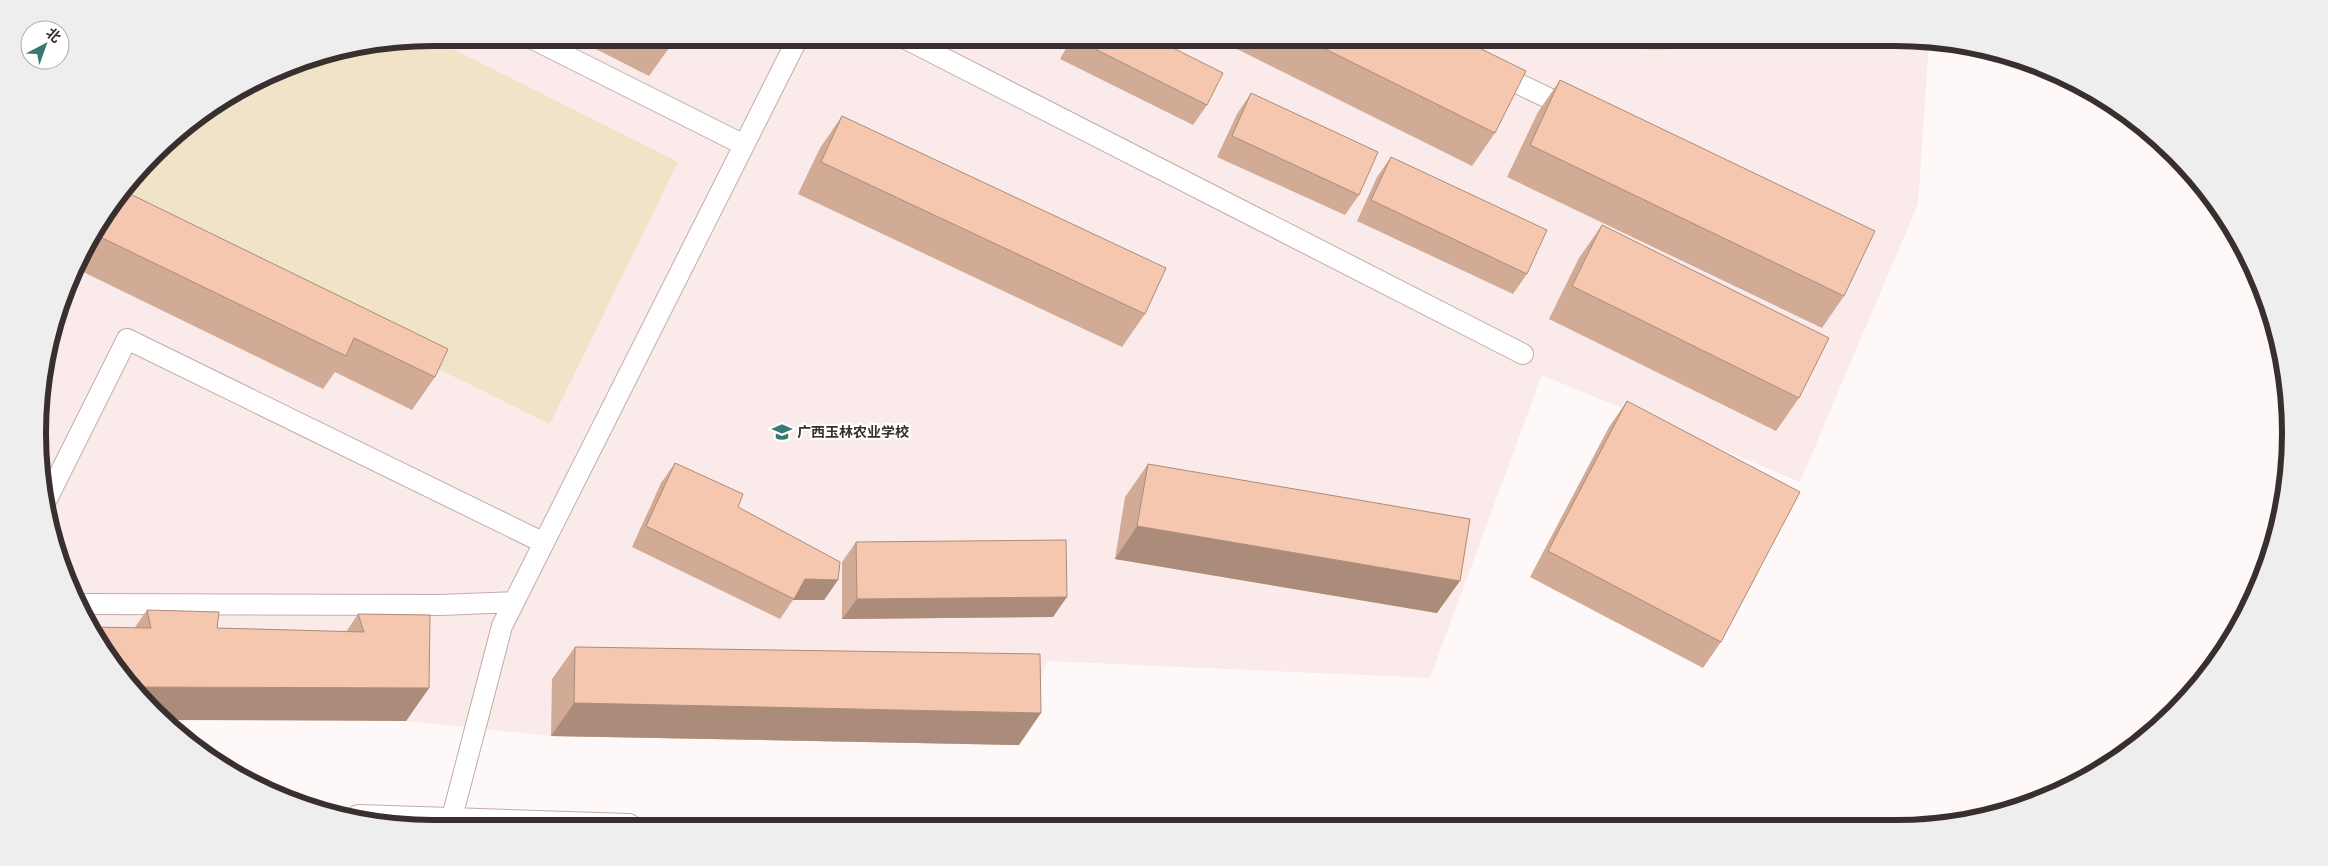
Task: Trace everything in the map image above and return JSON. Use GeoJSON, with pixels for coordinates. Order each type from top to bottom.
{"type":"FeatureCollection","features":[{"type":"Feature","properties":{"kind":"lane"},"geometry":{"type":"LineString","coordinates":[[547,46],[744,145]]}},
{"type":"Feature","properties":{"kind":"lane"},"geometry":{"type":"LineString","coordinates":[[452,820],[502,626],[794,46]]}},
{"type":"Feature","properties":{"kind":"lane"},"geometry":{"type":"LineString","coordinates":[[920,46],[1523,354]]}},
{"type":"Feature","properties":{"kind":"lane"},"geometry":{"type":"LineString","coordinates":[[1476,64],[1584,116]]}},
{"type":"Feature","properties":{"kind":"lane"},"geometry":{"type":"LineString","coordinates":[[51,491],[127,338],[544,543]]}},
{"type":"Feature","properties":{"kind":"lane"},"geometry":{"type":"LineString","coordinates":[[86,604],[440,605],[514,602]]}},
{"type":"Feature","properties":{"kind":"shaded area","name":"广西玉林农业学校"},"geometry":{"type":"Polygon","coordinates":[[[433,46],[1895,46],[1929,48],[1918,204],[1800,482],[1542,375],[1430,678],[1047,661],[1019,745],[551,736],[406,721],[116,655],[86,604],[59,533],[47,458],[47,408],[59,333],[86,262],[111,218],[126,198],[142,178],[178,142],[218,111],[262,86],[333,59],[383,50],[433,46]]]}},
{"type":"Feature","properties":{"kind":"shaded area"},"geometry":{"type":"Polygon","coordinates":[[[447,46],[678,162],[550,424],[116,211],[142,178],[178,142],[218,111],[262,86],[333,59],[408,47],[447,46]]]}},
{"type":"Feature","properties":{"kind":"shaded area"},"geometry":{"type":"Polygon","coordinates":[[[1632,46],[1701,46],[1654,51],[1632,46]]]}},
{"type":"Feature","properties":{"kind":"building"},"geometry":{"type":"Polygon","coordinates":[[[1089,46],[1169,46],[1223,73],[1207,105],[1089,46]]]}},
{"type":"Feature","properties":{"kind":"building"},"geometry":{"type":"Polygon","coordinates":[[[1319,46],[1475,46],[1526,71],[1495,133],[1319,46]]]}},
{"type":"Feature","properties":{"kind":"building"},"geometry":{"type":"Polygon","coordinates":[[[1560,80],[1875,231],[1844,296],[1530,145],[1560,80]]]}},
{"type":"Feature","properties":{"kind":"building"},"geometry":{"type":"Polygon","coordinates":[[[1251,93],[1378,152],[1359,195],[1232,136],[1251,93]]]}},
{"type":"Feature","properties":{"kind":"building"},"geometry":{"type":"Polygon","coordinates":[[[842,116],[1166,268],[1145,314],[821,162],[842,116]]]}},
{"type":"Feature","properties":{"kind":"building"},"geometry":{"type":"Polygon","coordinates":[[[1391,157],[1547,230],[1527,274],[1371,200],[1391,157]]]}},
{"type":"Feature","properties":{"kind":"building"},"geometry":{"type":"Polygon","coordinates":[[[129,194],[448,349],[435,377],[354,338],[346,356],[100,237],[129,194]]]}},
{"type":"Feature","properties":{"kind":"building"},"geometry":{"type":"Polygon","coordinates":[[[1602,225],[1829,338],[1799,398],[1572,286],[1602,225]]]}},
{"type":"Feature","properties":{"kind":"building"},"geometry":{"type":"Polygon","coordinates":[[[1627,401],[1800,492],[1721,642],[1548,551],[1627,401]]]}},
{"type":"Feature","properties":{"kind":"building"},"geometry":{"type":"Polygon","coordinates":[[[675,463],[743,494],[738,507],[840,562],[838,580],[805,579],[794,599],[646,526],[675,463]]]}},
{"type":"Feature","properties":{"kind":"building"},"geometry":{"type":"Polygon","coordinates":[[[1148,464],[1470,519],[1460,581],[1137,526],[1148,464]]]}},
{"type":"Feature","properties":{"kind":"building"},"geometry":{"type":"Polygon","coordinates":[[[1066,540],[1067,597],[857,599],[856,542],[1066,540]]]}},
{"type":"Feature","properties":{"kind":"building"},"geometry":{"type":"Polygon","coordinates":[[[147,610],[219,612],[217,628],[364,632],[358,614],[430,615],[429,688],[141,687],[111,648],[99,627],[151,628],[147,610]]]}},
{"type":"Feature","properties":{"kind":"building"},"geometry":{"type":"Polygon","coordinates":[[[575,647],[1040,654],[1041,713],[574,703],[575,647]]]}},
{"type":"Feature","properties":{"kind":"place","name":"广西玉林农业学校"},"geometry":{"type":"Point","coordinates":[782,432]}}]}
